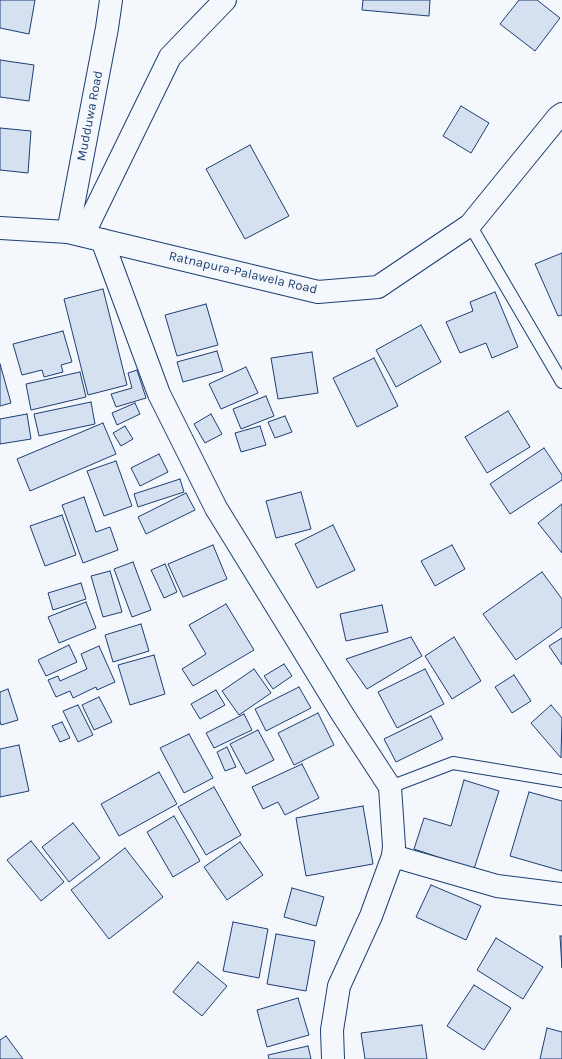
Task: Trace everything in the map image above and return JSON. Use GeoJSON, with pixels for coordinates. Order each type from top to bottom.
{"type":"FeatureCollection","features":[{"type":"Feature","properties":{"kind":"street","name":"Mudduwa Road"},"geometry":{"type":"LineString","coordinates":[[84,236],[111,0]]}},
{"type":"Feature","properties":{"kind":"street"},"geometry":{"type":"LineString","coordinates":[[225,0],[170,58],[84,236],[159,394],[216,508],[343,715],[390,787],[394,846],[393,856],[371,916],[339,986],[332,1030],[334,1059]]}},
{"type":"Feature","properties":{"kind":"street","name":"Ratnapura-Palawela Road"},"geometry":{"type":"LineString","coordinates":[[0,228],[84,236],[318,292],[378,287],[470,224],[562,114]]}},
{"type":"Feature","properties":{"kind":"street"},"geometry":{"type":"LineString","coordinates":[[393,856],[497,886],[562,894]]}},
{"type":"Feature","properties":{"kind":"lane"},"geometry":{"type":"LineString","coordinates":[[470,224],[562,382]]}},
{"type":"Feature","properties":{"kind":"lane"},"geometry":{"type":"LineString","coordinates":[[390,787],[453,763],[562,781]]}},
{"type":"Feature","properties":{"kind":"building"},"geometry":{"type":"Polygon","coordinates":[[[0,0],[35,0],[29,34],[0,28],[0,0]]]}},
{"type":"Feature","properties":{"kind":"building"},"geometry":{"type":"Polygon","coordinates":[[[363,0],[430,0],[429,16],[362,10],[363,0]]]}},
{"type":"Feature","properties":{"kind":"building"},"geometry":{"type":"Polygon","coordinates":[[[519,0],[537,0],[560,18],[535,51],[500,24],[519,0]]]}},
{"type":"Feature","properties":{"kind":"building"},"geometry":{"type":"Polygon","coordinates":[[[0,60],[34,65],[29,101],[0,97],[0,60]]]}},
{"type":"Feature","properties":{"kind":"building"},"geometry":{"type":"Polygon","coordinates":[[[461,106],[489,123],[471,153],[443,136],[461,106]]]}},
{"type":"Feature","properties":{"kind":"building"},"geometry":{"type":"Polygon","coordinates":[[[0,128],[31,131],[28,173],[0,170],[0,128]]]}},
{"type":"Feature","properties":{"kind":"building"},"geometry":{"type":"Polygon","coordinates":[[[250,145],[289,216],[245,239],[206,169],[250,145]]]}},
{"type":"Feature","properties":{"kind":"building"},"geometry":{"type":"Polygon","coordinates":[[[562,253],[562,315],[558,316],[535,264],[562,253]]]}},
{"type":"Feature","properties":{"kind":"building"},"geometry":{"type":"Polygon","coordinates":[[[103,289],[127,385],[88,395],[64,299],[103,289]]]}},
{"type":"Feature","properties":{"kind":"building"},"geometry":{"type":"Polygon","coordinates":[[[495,292],[518,347],[492,358],[486,343],[460,353],[446,322],[473,311],[470,302],[495,292]]]}},
{"type":"Feature","properties":{"kind":"building"},"geometry":{"type":"Polygon","coordinates":[[[206,304],[218,345],[177,356],[165,315],[206,304]]]}},
{"type":"Feature","properties":{"kind":"building"},"geometry":{"type":"Polygon","coordinates":[[[421,325],[441,362],[396,387],[376,350],[421,325]]]}},
{"type":"Feature","properties":{"kind":"building"},"geometry":{"type":"Polygon","coordinates":[[[63,331],[72,362],[61,365],[63,372],[44,377],[42,370],[22,375],[13,344],[63,331]]]}},
{"type":"Feature","properties":{"kind":"building"},"geometry":{"type":"Polygon","coordinates":[[[217,351],[223,371],[183,382],[177,362],[217,351]]]}},
{"type":"Feature","properties":{"kind":"building"},"geometry":{"type":"Polygon","coordinates":[[[312,352],[318,393],[278,399],[271,358],[312,352]]]}},
{"type":"Feature","properties":{"kind":"building"},"geometry":{"type":"Polygon","coordinates":[[[374,358],[398,406],[357,427],[333,378],[374,358]]]}},
{"type":"Feature","properties":{"kind":"building"},"geometry":{"type":"Polygon","coordinates":[[[0,364],[11,403],[0,406],[0,364]]]}},
{"type":"Feature","properties":{"kind":"building"},"geometry":{"type":"Polygon","coordinates":[[[246,367],[258,393],[221,409],[209,384],[246,367]]]}},
{"type":"Feature","properties":{"kind":"building"},"geometry":{"type":"Polygon","coordinates":[[[137,370],[146,398],[116,407],[111,394],[132,388],[128,373],[137,370]]]}},
{"type":"Feature","properties":{"kind":"building"},"geometry":{"type":"Polygon","coordinates":[[[80,372],[86,397],[31,410],[26,384],[80,372]]]}},
{"type":"Feature","properties":{"kind":"building"},"geometry":{"type":"Polygon","coordinates":[[[266,396],[274,416],[241,429],[233,409],[266,396]]]}},
{"type":"Feature","properties":{"kind":"building"},"geometry":{"type":"Polygon","coordinates":[[[91,402],[95,424],[39,436],[34,414],[91,402]]]}},
{"type":"Feature","properties":{"kind":"building"},"geometry":{"type":"Polygon","coordinates":[[[135,403],[140,414],[117,425],[112,413],[135,403]]]}},
{"type":"Feature","properties":{"kind":"building"},"geometry":{"type":"Polygon","coordinates":[[[508,411],[530,447],[487,473],[465,437],[508,411]]]}},
{"type":"Feature","properties":{"kind":"building"},"geometry":{"type":"Polygon","coordinates":[[[27,414],[31,439],[0,444],[0,419],[27,414]]]}},
{"type":"Feature","properties":{"kind":"building"},"geometry":{"type":"Polygon","coordinates":[[[211,414],[222,434],[205,443],[194,424],[211,414]]]}},
{"type":"Feature","properties":{"kind":"building"},"geometry":{"type":"Polygon","coordinates":[[[285,416],[292,432],[275,438],[268,422],[285,416]]]}},
{"type":"Feature","properties":{"kind":"building"},"geometry":{"type":"Polygon","coordinates":[[[103,423],[116,454],[30,491],[17,459],[103,423]]]}},
{"type":"Feature","properties":{"kind":"building"},"geometry":{"type":"Polygon","coordinates":[[[125,426],[133,439],[121,446],[113,433],[125,426]]]}},
{"type":"Feature","properties":{"kind":"building"},"geometry":{"type":"Polygon","coordinates":[[[260,426],[266,445],[241,452],[235,433],[260,426]]]}},
{"type":"Feature","properties":{"kind":"building"},"geometry":{"type":"Polygon","coordinates":[[[544,448],[562,475],[562,480],[510,514],[490,484],[544,448]]]}},
{"type":"Feature","properties":{"kind":"building"},"geometry":{"type":"Polygon","coordinates":[[[159,454],[168,472],[140,486],[131,468],[159,454]]]}},
{"type":"Feature","properties":{"kind":"building"},"geometry":{"type":"Polygon","coordinates":[[[116,461],[132,506],[104,516],[87,471],[116,461]]]}},
{"type":"Feature","properties":{"kind":"building"},"geometry":{"type":"Polygon","coordinates":[[[180,479],[184,492],[138,507],[134,494],[180,479]]]}},
{"type":"Feature","properties":{"kind":"building"},"geometry":{"type":"Polygon","coordinates":[[[301,492],[311,529],[276,538],[266,501],[301,492]]]}},
{"type":"Feature","properties":{"kind":"building"},"geometry":{"type":"Polygon","coordinates":[[[186,493],[195,510],[146,534],[138,517],[186,493]]]}},
{"type":"Feature","properties":{"kind":"building"},"geometry":{"type":"Polygon","coordinates":[[[84,497],[96,532],[110,527],[118,550],[83,563],[62,505],[84,497]]]}},
{"type":"Feature","properties":{"kind":"building"},"geometry":{"type":"Polygon","coordinates":[[[562,504],[562,553],[538,523],[562,504]]]}},
{"type":"Feature","properties":{"kind":"building"},"geometry":{"type":"Polygon","coordinates":[[[62,515],[76,555],[45,566],[30,526],[62,515]]]}},
{"type":"Feature","properties":{"kind":"building"},"geometry":{"type":"Polygon","coordinates":[[[333,525],[355,570],[317,588],[295,544],[333,525]]]}},
{"type":"Feature","properties":{"kind":"building"},"geometry":{"type":"Polygon","coordinates":[[[213,545],[227,579],[183,597],[168,564],[213,545]]]}},
{"type":"Feature","properties":{"kind":"building"},"geometry":{"type":"Polygon","coordinates":[[[452,545],[465,569],[435,586],[421,561],[452,545]]]}},
{"type":"Feature","properties":{"kind":"building"},"geometry":{"type":"Polygon","coordinates":[[[133,562],[151,610],[132,617],[114,569],[133,562]]]}},
{"type":"Feature","properties":{"kind":"building"},"geometry":{"type":"Polygon","coordinates":[[[165,564],[177,592],[164,598],[151,570],[165,564]]]}},
{"type":"Feature","properties":{"kind":"building"},"geometry":{"type":"Polygon","coordinates":[[[110,571],[122,612],[103,617],[91,576],[110,571]]]}},
{"type":"Feature","properties":{"kind":"building"},"geometry":{"type":"Polygon","coordinates":[[[542,572],[562,599],[562,627],[516,660],[483,614],[542,572]]]}},
{"type":"Feature","properties":{"kind":"building"},"geometry":{"type":"Polygon","coordinates":[[[81,583],[86,599],[53,610],[48,593],[81,583]]]}},
{"type":"Feature","properties":{"kind":"building"},"geometry":{"type":"Polygon","coordinates":[[[86,602],[96,628],[59,643],[48,617],[86,602]]]}},
{"type":"Feature","properties":{"kind":"building"},"geometry":{"type":"Polygon","coordinates":[[[226,604],[254,650],[193,686],[182,669],[206,654],[189,625],[226,604]]]}},
{"type":"Feature","properties":{"kind":"building"},"geometry":{"type":"Polygon","coordinates":[[[382,605],[388,632],[346,641],[340,614],[382,605]]]}},
{"type":"Feature","properties":{"kind":"building"},"geometry":{"type":"Polygon","coordinates":[[[141,624],[149,651],[113,662],[105,635],[141,624]]]}},
{"type":"Feature","properties":{"kind":"building"},"geometry":{"type":"Polygon","coordinates":[[[411,637],[422,656],[367,689],[346,659],[411,637]]]}},
{"type":"Feature","properties":{"kind":"building"},"geometry":{"type":"Polygon","coordinates":[[[454,637],[481,681],[452,699],[425,656],[454,637]]]}},
{"type":"Feature","properties":{"kind":"building"},"geometry":{"type":"Polygon","coordinates":[[[562,638],[562,665],[549,646],[562,638]]]}},
{"type":"Feature","properties":{"kind":"building"},"geometry":{"type":"Polygon","coordinates":[[[69,645],[77,662],[46,676],[38,660],[69,645]]]}},
{"type":"Feature","properties":{"kind":"building"},"geometry":{"type":"Polygon","coordinates":[[[99,646],[115,682],[97,690],[96,687],[73,698],[70,691],[56,697],[48,680],[58,676],[60,681],[87,669],[81,654],[99,646]]]}},
{"type":"Feature","properties":{"kind":"building"},"geometry":{"type":"Polygon","coordinates":[[[154,655],[165,694],[130,705],[118,665],[154,655]]]}},
{"type":"Feature","properties":{"kind":"building"},"geometry":{"type":"Polygon","coordinates":[[[284,664],[292,676],[273,689],[264,676],[284,664]]]}},
{"type":"Feature","properties":{"kind":"building"},"geometry":{"type":"Polygon","coordinates":[[[254,669],[271,693],[239,715],[222,691],[254,669]]]}},
{"type":"Feature","properties":{"kind":"building"},"geometry":{"type":"Polygon","coordinates":[[[425,669],[444,704],[397,728],[378,692],[425,669]]]}},
{"type":"Feature","properties":{"kind":"building"},"geometry":{"type":"Polygon","coordinates":[[[514,675],[531,701],[512,713],[495,687],[514,675]]]}},
{"type":"Feature","properties":{"kind":"building"},"geometry":{"type":"Polygon","coordinates":[[[299,687],[311,708],[266,731],[255,709],[299,687]]]}},
{"type":"Feature","properties":{"kind":"building"},"geometry":{"type":"Polygon","coordinates":[[[8,689],[18,720],[1,725],[0,692],[8,689]]]}},
{"type":"Feature","properties":{"kind":"building"},"geometry":{"type":"Polygon","coordinates":[[[216,690],[225,705],[200,719],[191,704],[216,690]]]}},
{"type":"Feature","properties":{"kind":"building"},"geometry":{"type":"Polygon","coordinates":[[[99,697],[112,722],[94,730],[82,705],[99,697]]]}},
{"type":"Feature","properties":{"kind":"building"},"geometry":{"type":"Polygon","coordinates":[[[78,705],[93,735],[78,742],[63,711],[78,705]]]}},
{"type":"Feature","properties":{"kind":"building"},"geometry":{"type":"Polygon","coordinates":[[[551,705],[562,718],[561,758],[531,723],[551,705]]]}},
{"type":"Feature","properties":{"kind":"building"},"geometry":{"type":"Polygon","coordinates":[[[318,713],[334,745],[294,765],[278,733],[318,713]]]}},
{"type":"Feature","properties":{"kind":"building"},"geometry":{"type":"Polygon","coordinates":[[[244,714],[252,730],[214,748],[206,733],[244,714]]]}},
{"type":"Feature","properties":{"kind":"building"},"geometry":{"type":"Polygon","coordinates":[[[431,716],[443,739],[396,762],[384,739],[431,716]]]}},
{"type":"Feature","properties":{"kind":"building"},"geometry":{"type":"Polygon","coordinates":[[[62,722],[70,738],[60,742],[52,726],[62,722]]]}},
{"type":"Feature","properties":{"kind":"building"},"geometry":{"type":"Polygon","coordinates":[[[258,730],[274,760],[246,774],[230,744],[258,730]]]}},
{"type":"Feature","properties":{"kind":"building"},"geometry":{"type":"Polygon","coordinates":[[[189,734],[213,778],[184,793],[160,748],[189,734]]]}},
{"type":"Feature","properties":{"kind":"building"},"geometry":{"type":"Polygon","coordinates":[[[19,745],[29,791],[0,797],[0,749],[19,745]]]}},
{"type":"Feature","properties":{"kind":"building"},"geometry":{"type":"Polygon","coordinates":[[[227,747],[236,767],[225,771],[217,752],[227,747]]]}},
{"type":"Feature","properties":{"kind":"building"},"geometry":{"type":"Polygon","coordinates":[[[302,764],[319,798],[285,815],[278,802],[263,809],[252,787],[302,764]]]}},
{"type":"Feature","properties":{"kind":"building"},"geometry":{"type":"Polygon","coordinates":[[[159,772],[177,804],[119,836],[101,804],[159,772]]]}},
{"type":"Feature","properties":{"kind":"building"},"geometry":{"type":"Polygon","coordinates":[[[464,780],[499,791],[474,869],[414,849],[424,818],[451,826],[464,780]]]}},
{"type":"Feature","properties":{"kind":"building"},"geometry":{"type":"Polygon","coordinates":[[[214,787],[241,835],[206,855],[178,807],[214,787]]]}},
{"type":"Feature","properties":{"kind":"building"},"geometry":{"type":"Polygon","coordinates":[[[529,792],[562,801],[562,871],[510,856],[529,792]]]}},
{"type":"Feature","properties":{"kind":"building"},"geometry":{"type":"Polygon","coordinates":[[[363,806],[373,864],[306,876],[296,818],[363,806]]]}},
{"type":"Feature","properties":{"kind":"building"},"geometry":{"type":"Polygon","coordinates":[[[174,816],[200,861],[173,877],[147,832],[174,816]]]}},
{"type":"Feature","properties":{"kind":"building"},"geometry":{"type":"Polygon","coordinates":[[[73,823],[100,858],[69,882],[42,847],[73,823]]]}},
{"type":"Feature","properties":{"kind":"building"},"geometry":{"type":"Polygon","coordinates":[[[31,841],[64,882],[41,901],[7,860],[31,841]]]}},
{"type":"Feature","properties":{"kind":"building"},"geometry":{"type":"Polygon","coordinates":[[[240,842],[263,875],[227,900],[204,867],[240,842]]]}},
{"type":"Feature","properties":{"kind":"building"},"geometry":{"type":"Polygon","coordinates":[[[125,848],[163,897],[109,939],[71,890],[125,848]]]}},
{"type":"Feature","properties":{"kind":"building"},"geometry":{"type":"Polygon","coordinates":[[[431,885],[481,906],[466,940],[416,917],[431,885]]]}},
{"type":"Feature","properties":{"kind":"building"},"geometry":{"type":"Polygon","coordinates":[[[292,888],[324,897],[316,926],[284,917],[292,888]]]}},
{"type":"Feature","properties":{"kind":"building"},"geometry":{"type":"Polygon","coordinates":[[[233,922],[268,929],[259,978],[223,971],[233,922]]]}},
{"type":"Feature","properties":{"kind":"building"},"geometry":{"type":"Polygon","coordinates":[[[276,934],[315,941],[306,991],[267,984],[276,934]]]}},
{"type":"Feature","properties":{"kind":"building"},"geometry":{"type":"Polygon","coordinates":[[[560,936],[562,936],[562,968],[560,936]]]}},
{"type":"Feature","properties":{"kind":"building"},"geometry":{"type":"Polygon","coordinates":[[[496,938],[543,967],[523,999],[477,970],[496,938]]]}},
{"type":"Feature","properties":{"kind":"building"},"geometry":{"type":"Polygon","coordinates":[[[198,962],[227,986],[202,1016],[173,992],[198,962]]]}},
{"type":"Feature","properties":{"kind":"building"},"geometry":{"type":"Polygon","coordinates":[[[474,985],[511,1008],[484,1050],[447,1026],[474,985]]]}},
{"type":"Feature","properties":{"kind":"building"},"geometry":{"type":"Polygon","coordinates":[[[298,998],[309,1035],[267,1047],[257,1010],[298,998]]]}},
{"type":"Feature","properties":{"kind":"building"},"geometry":{"type":"Polygon","coordinates":[[[422,1025],[427,1059],[365,1059],[361,1033],[422,1025]]]}},
{"type":"Feature","properties":{"kind":"building"},"geometry":{"type":"Polygon","coordinates":[[[547,1028],[562,1032],[562,1059],[540,1059],[547,1028]]]}},
{"type":"Feature","properties":{"kind":"building"},"geometry":{"type":"Polygon","coordinates":[[[6,1036],[23,1059],[0,1059],[0,1040],[6,1036]]]}},
{"type":"Feature","properties":{"kind":"building"},"geometry":{"type":"Polygon","coordinates":[[[308,1046],[311,1059],[269,1059],[268,1055],[308,1046]]]}}]}
